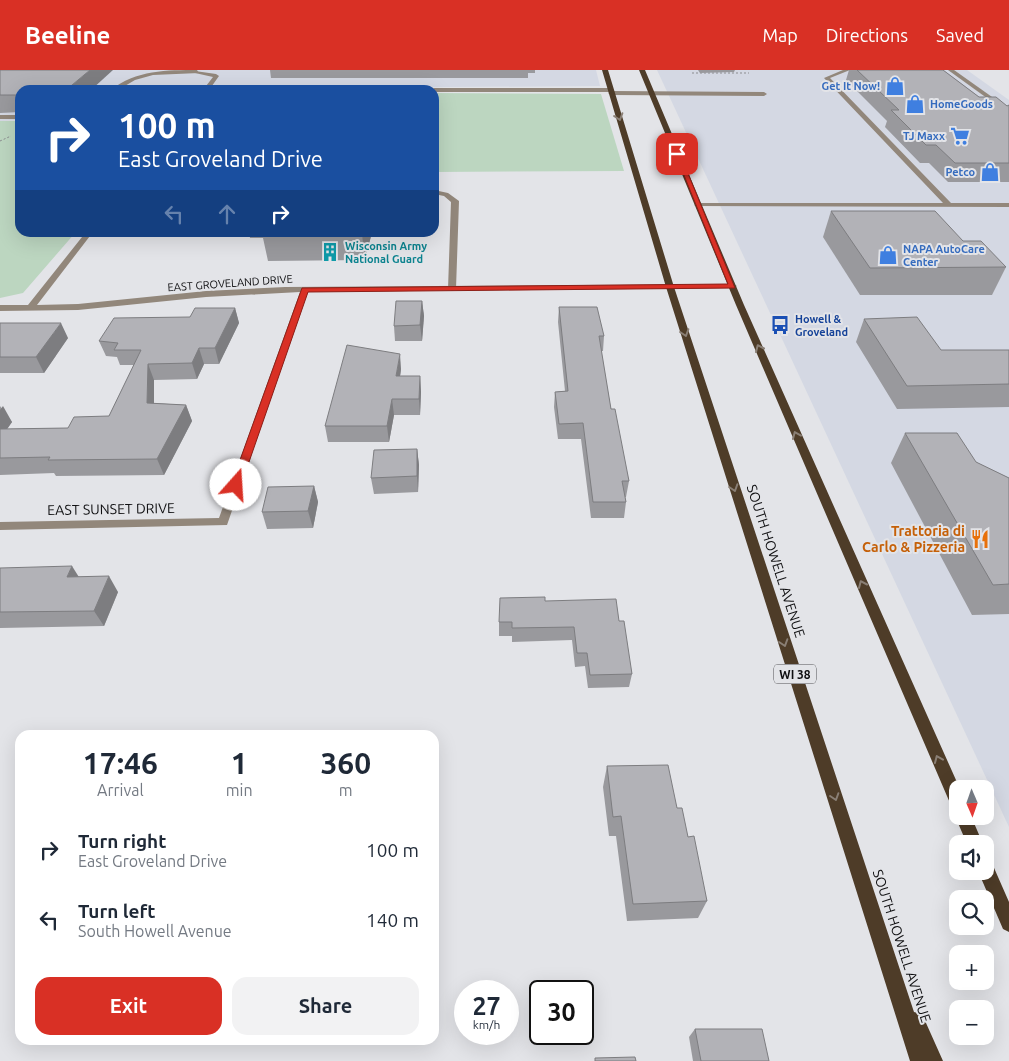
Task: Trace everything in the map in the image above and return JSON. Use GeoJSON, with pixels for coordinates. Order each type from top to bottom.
{"type":"FeatureCollection","features":[{"type":"Feature","properties":{"kind":"main road","name":"SOUTH HOWELL AVENUE"},"geometry":{"type":"LineString","coordinates":[[605,70],[670,287],[920,1061]]}},
{"type":"Feature","properties":{"kind":"main road"},"geometry":{"type":"LineString","coordinates":[[642,70],[732,286],[949,782]]}},
{"type":"Feature","properties":{"kind":"main road"},"geometry":{"type":"LineString","coordinates":[[990,880],[1009,924]]}},
{"type":"Feature","properties":{"kind":"main road"},"geometry":{"type":"LineString","coordinates":[[891,967],[933,1061]]}},
{"type":"Feature","properties":{"kind":"street"},"geometry":{"type":"LineString","coordinates":[[847,70],[827,78],[949,205]]}},
{"type":"Feature","properties":{"kind":"street"},"geometry":{"type":"LineString","coordinates":[[951,70],[1009,112]]}},
{"type":"Feature","properties":{"kind":"street"},"geometry":{"type":"LineString","coordinates":[[119,85],[126,79],[140,74],[198,72],[216,76],[210,85]]}},
{"type":"Feature","properties":{"kind":"street"},"geometry":{"type":"LineString","coordinates":[[439,90],[759,88]]}},
{"type":"Feature","properties":{"kind":"street"},"geometry":{"type":"LineString","coordinates":[[650,90],[764,94]]}},
{"type":"Feature","properties":{"kind":"street"},"geometry":{"type":"LineString","coordinates":[[0,117],[15,117]]}},
{"type":"Feature","properties":{"kind":"street"},"geometry":{"type":"LineString","coordinates":[[439,193],[446,194],[455,201],[452,289]]}},
{"type":"Feature","properties":{"kind":"street"},"geometry":{"type":"LineString","coordinates":[[698,205],[1009,205]]}},
{"type":"Feature","properties":{"kind":"street"},"geometry":{"type":"LineString","coordinates":[[30,308],[86,237]]}},
{"type":"Feature","properties":{"kind":"street","name":"EAST GROVELAND DRIVE"},"geometry":{"type":"LineString","coordinates":[[0,308],[93,306],[206,294],[305,290],[732,286]]}},
{"type":"Feature","properties":{"kind":"street","name":"EAST SUNSET DRIVE"},"geometry":{"type":"LineString","coordinates":[[0,526],[223,522],[305,290]]}},
{"type":"Feature","properties":{"kind":"path"},"geometry":{"type":"LineString","coordinates":[[685,73],[749,73]]}},
{"type":"Feature","properties":{"kind":"shaded area"},"geometry":{"type":"Polygon","coordinates":[[[0,70],[596,70],[600,86],[15,85],[15,120],[0,121],[0,70]]]}},
{"type":"Feature","properties":{"kind":"shaded area"},"geometry":{"type":"Polygon","coordinates":[[[657,70],[967,70],[1009,100],[1009,827],[994,795],[994,780],[987,780],[657,70]]]}},
{"type":"Feature","properties":{"kind":"green space"},"geometry":{"type":"Polygon","coordinates":[[[439,93],[601,94],[624,171],[439,172],[439,93]]]}},
{"type":"Feature","properties":{"kind":"green space"},"geometry":{"type":"Polygon","coordinates":[[[0,121],[15,121],[15,237],[72,237],[23,293],[0,298],[0,121]]]}},
{"type":"Feature","properties":{"kind":"building"},"geometry":{"type":"Polygon","coordinates":[[[0,70],[90,70],[72,85],[15,85],[15,95],[0,95],[0,70]]]}},
{"type":"Feature","properties":{"kind":"building"},"geometry":{"type":"Polygon","coordinates":[[[857,70],[943,70],[979,97],[996,97],[1007,106],[1009,105],[1009,163],[955,163],[936,145],[926,145],[891,110],[899,110],[857,70]]]}},
{"type":"Feature","properties":{"kind":"building"},"geometry":{"type":"Polygon","coordinates":[[[831,211],[935,211],[963,241],[981,241],[1006,267],[870,268],[831,211]]]}},
{"type":"Feature","properties":{"kind":"building"},"geometry":{"type":"Polygon","coordinates":[[[396,301],[422,301],[420,325],[394,326],[396,301]]]}},
{"type":"Feature","properties":{"kind":"building"},"geometry":{"type":"Polygon","coordinates":[[[559,307],[597,307],[604,336],[599,336],[611,409],[615,409],[629,481],[622,481],[626,502],[593,502],[583,423],[559,424],[555,392],[568,391],[559,307]]]}},
{"type":"Feature","properties":{"kind":"building"},"geometry":{"type":"Polygon","coordinates":[[[195,308],[235,308],[215,348],[199,348],[192,363],[148,364],[147,403],[186,405],[157,459],[48,460],[50,457],[0,458],[0,429],[68,428],[74,417],[109,416],[141,350],[114,350],[118,343],[99,341],[114,318],[190,317],[195,308]]]}},
{"type":"Feature","properties":{"kind":"building"},"geometry":{"type":"Polygon","coordinates":[[[917,317],[941,350],[1009,350],[1009,384],[907,386],[864,319],[917,317]]]}},
{"type":"Feature","properties":{"kind":"building"},"geometry":{"type":"Polygon","coordinates":[[[0,323],[61,323],[36,357],[0,357],[0,323]]]}},
{"type":"Feature","properties":{"kind":"building"},"geometry":{"type":"Polygon","coordinates":[[[347,345],[400,354],[396,376],[420,376],[419,399],[392,399],[387,426],[325,426],[347,345]]]}},
{"type":"Feature","properties":{"kind":"building"},"geometry":{"type":"Polygon","coordinates":[[[905,433],[957,433],[976,462],[1009,478],[1009,584],[993,585],[905,433]]]}},
{"type":"Feature","properties":{"kind":"building"},"geometry":{"type":"Polygon","coordinates":[[[417,449],[417,476],[371,478],[374,450],[417,449]]]}},
{"type":"Feature","properties":{"kind":"building"},"geometry":{"type":"Polygon","coordinates":[[[314,486],[308,511],[262,512],[268,487],[314,486]]]}},
{"type":"Feature","properties":{"kind":"building"},"geometry":{"type":"Polygon","coordinates":[[[72,566],[67,577],[109,576],[94,611],[0,612],[0,568],[72,566]]]}},
{"type":"Feature","properties":{"kind":"building"},"geometry":{"type":"Polygon","coordinates":[[[545,597],[545,601],[616,599],[619,621],[624,621],[632,674],[590,675],[587,653],[577,653],[574,627],[512,628],[512,622],[499,622],[500,598],[545,597]]]}},
{"type":"Feature","properties":{"kind":"building"},"geometry":{"type":"Polygon","coordinates":[[[668,765],[677,808],[682,808],[688,837],[694,836],[707,901],[633,904],[621,816],[613,817],[607,766],[668,765]]]}},
{"type":"Feature","properties":{"kind":"building"},"geometry":{"type":"Polygon","coordinates":[[[695,1029],[762,1029],[769,1061],[701,1061],[695,1029]]]}},
{"type":"Feature","properties":{"kind":"building"},"geometry":{"type":"Polygon","coordinates":[[[635,1057],[636,1061],[595,1061],[595,1058],[635,1057]]]}},
{"type":"Feature","properties":{"kind":"place","name":"Get It Now!"},"geometry":{"type":"Point","coordinates":[895,86]}},
{"type":"Feature","properties":{"kind":"place","name":"HomeGoods"},"geometry":{"type":"Point","coordinates":[915,104]}},
{"type":"Feature","properties":{"kind":"place","name":"TJ Maxx"},"geometry":{"type":"Point","coordinates":[960,136]}},
{"type":"Feature","properties":{"kind":"place","name":"Petco"},"geometry":{"type":"Point","coordinates":[990,172]}},
{"type":"Feature","properties":{"kind":"place","name":"Wisconsin Army National Guard"},"geometry":{"type":"Point","coordinates":[330,252]}},
{"type":"Feature","properties":{"kind":"place","name":"NAPA AutoCare Center"},"geometry":{"type":"Point","coordinates":[888,255]}},
{"type":"Feature","properties":{"kind":"place","name":"Howell & Groveland"},"geometry":{"type":"Point","coordinates":[780,325]}},
{"type":"Feature","properties":{"kind":"place","name":"Trattoria di Carlo & Pizzeria"},"geometry":{"type":"Point","coordinates":[980,539]}},
{"type":"Feature","properties":{"kind":"route"},"geometry":{"type":"LineString","coordinates":[[236,485],[305,290],[732,286],[677,154]]}}]}
